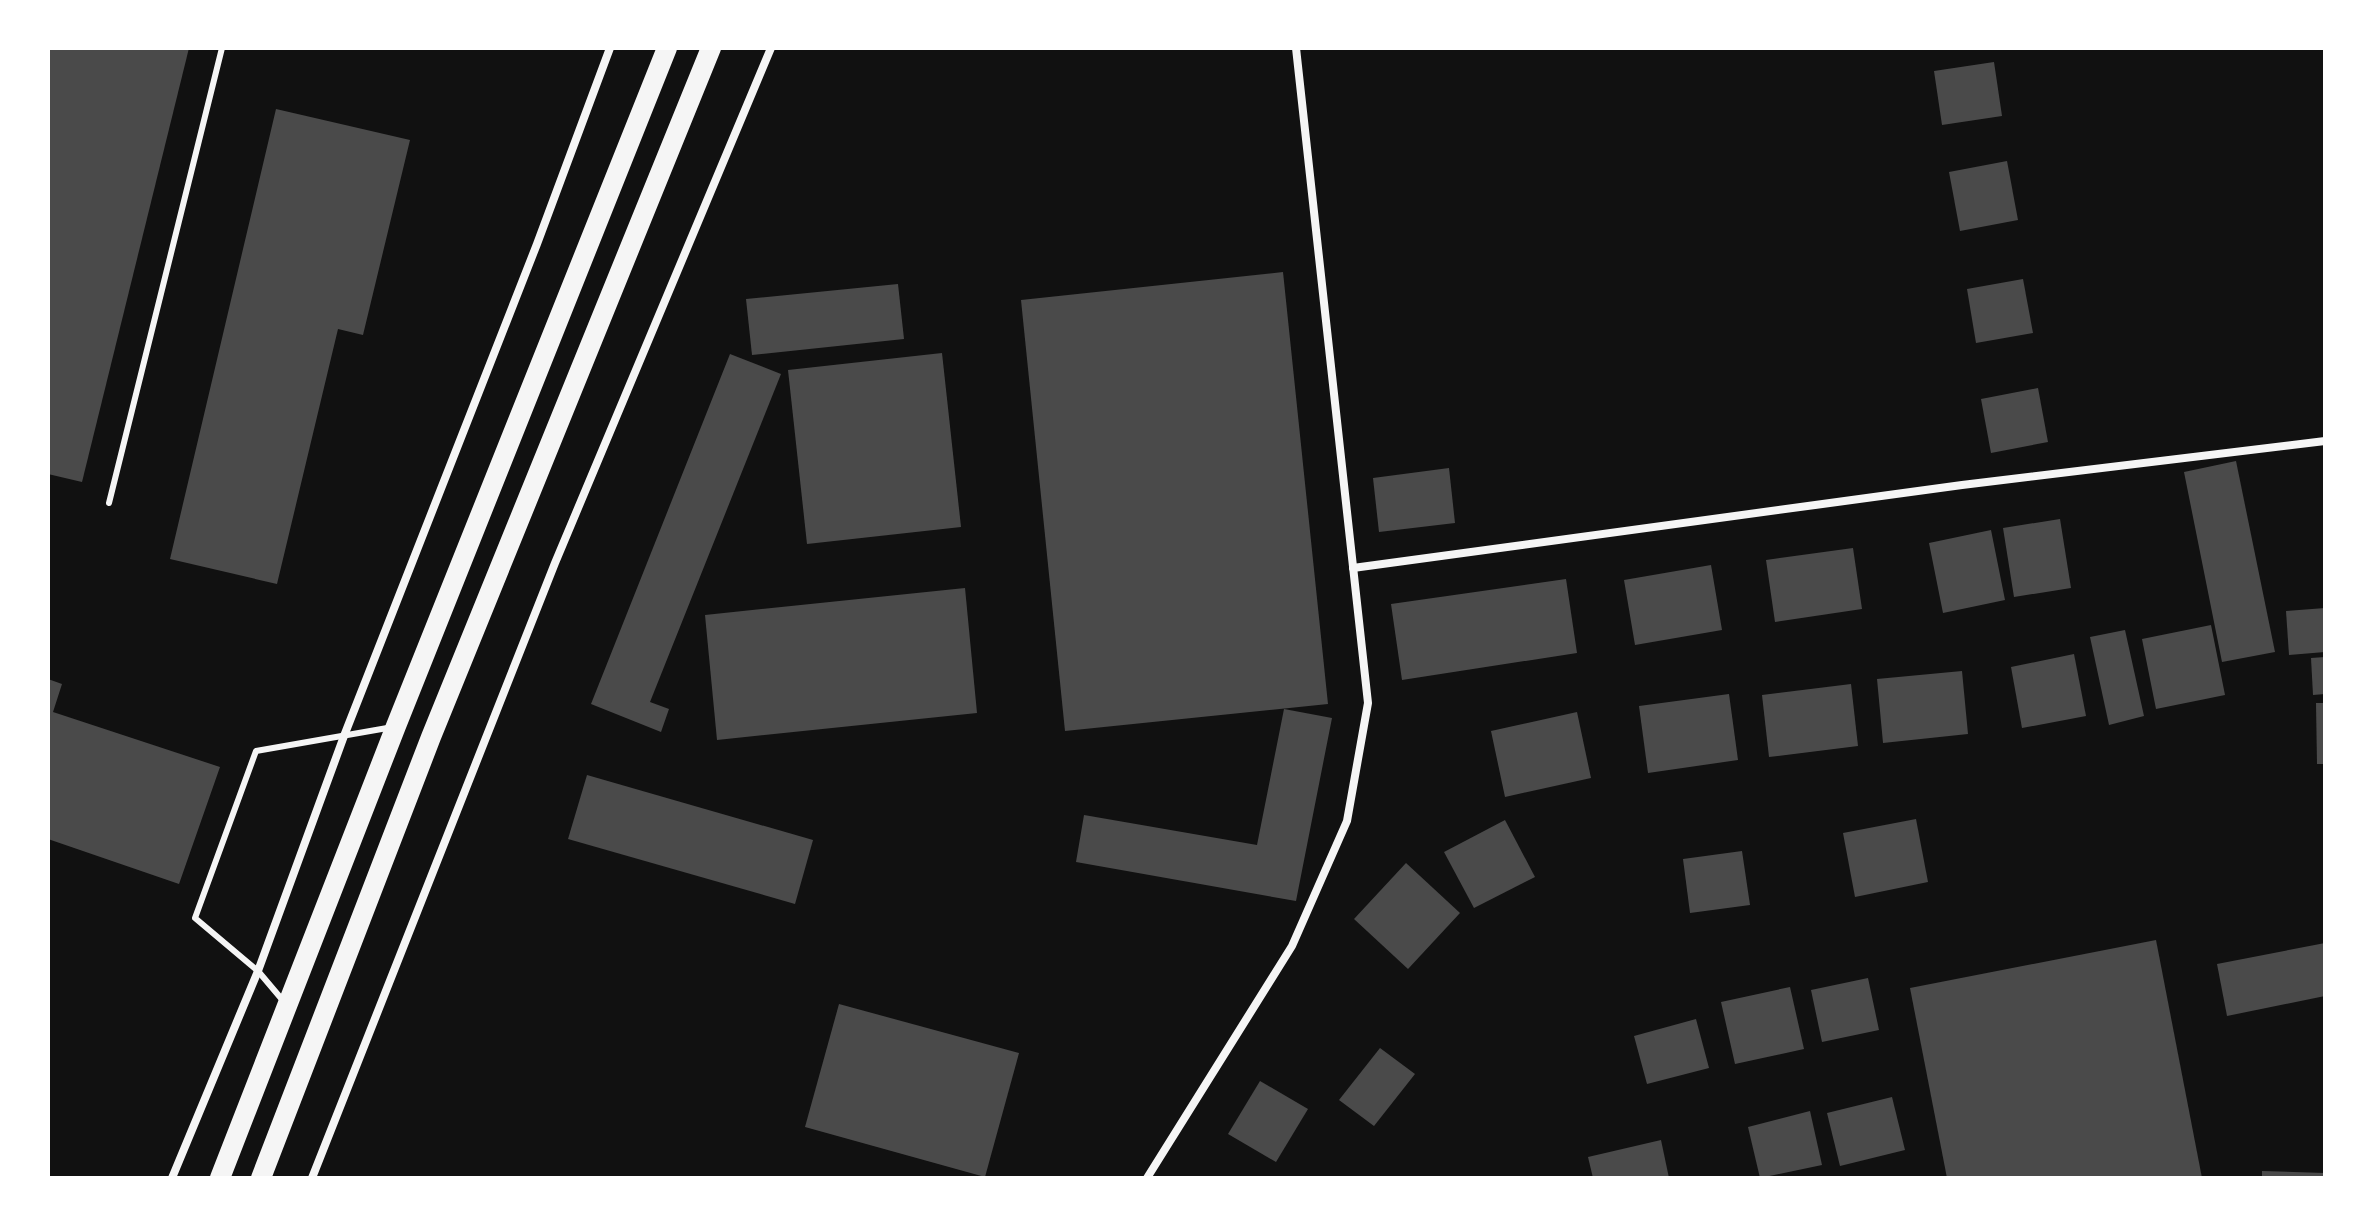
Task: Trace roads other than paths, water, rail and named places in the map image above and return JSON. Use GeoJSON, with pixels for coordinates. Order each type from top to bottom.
{"type":"FeatureCollection","features":[{"type":"Feature","properties":{"kind":"main road"},"geometry":{"type":"LineString","coordinates":[[220,1178],[396,726],[667,48]]}},
{"type":"Feature","properties":{"kind":"main road"},"geometry":{"type":"LineString","coordinates":[[261,1178],[431,737],[711,48]]}},
{"type":"Feature","properties":{"kind":"street"},"geometry":{"type":"LineString","coordinates":[[172,1178],[258,971],[344,736],[537,244],[610,48]]}},
{"type":"Feature","properties":{"kind":"street"},"geometry":{"type":"LineString","coordinates":[[312,1178],[555,563],[771,48]]}},
{"type":"Feature","properties":{"kind":"street"},"geometry":{"type":"LineString","coordinates":[[1147,1178],[1292,946],[1347,821],[1368,703],[1296,48]]}},
{"type":"Feature","properties":{"kind":"street"},"geometry":{"type":"LineString","coordinates":[[1353,568],[1962,485],[2325,441]]}},
{"type":"Feature","properties":{"kind":"lane"},"geometry":{"type":"LineString","coordinates":[[109,503],[222,48]]}},
{"type":"Feature","properties":{"kind":"lane"},"geometry":{"type":"LineString","coordinates":[[288,1007],[258,971],[195,918],[256,751],[396,726]]}}]}
